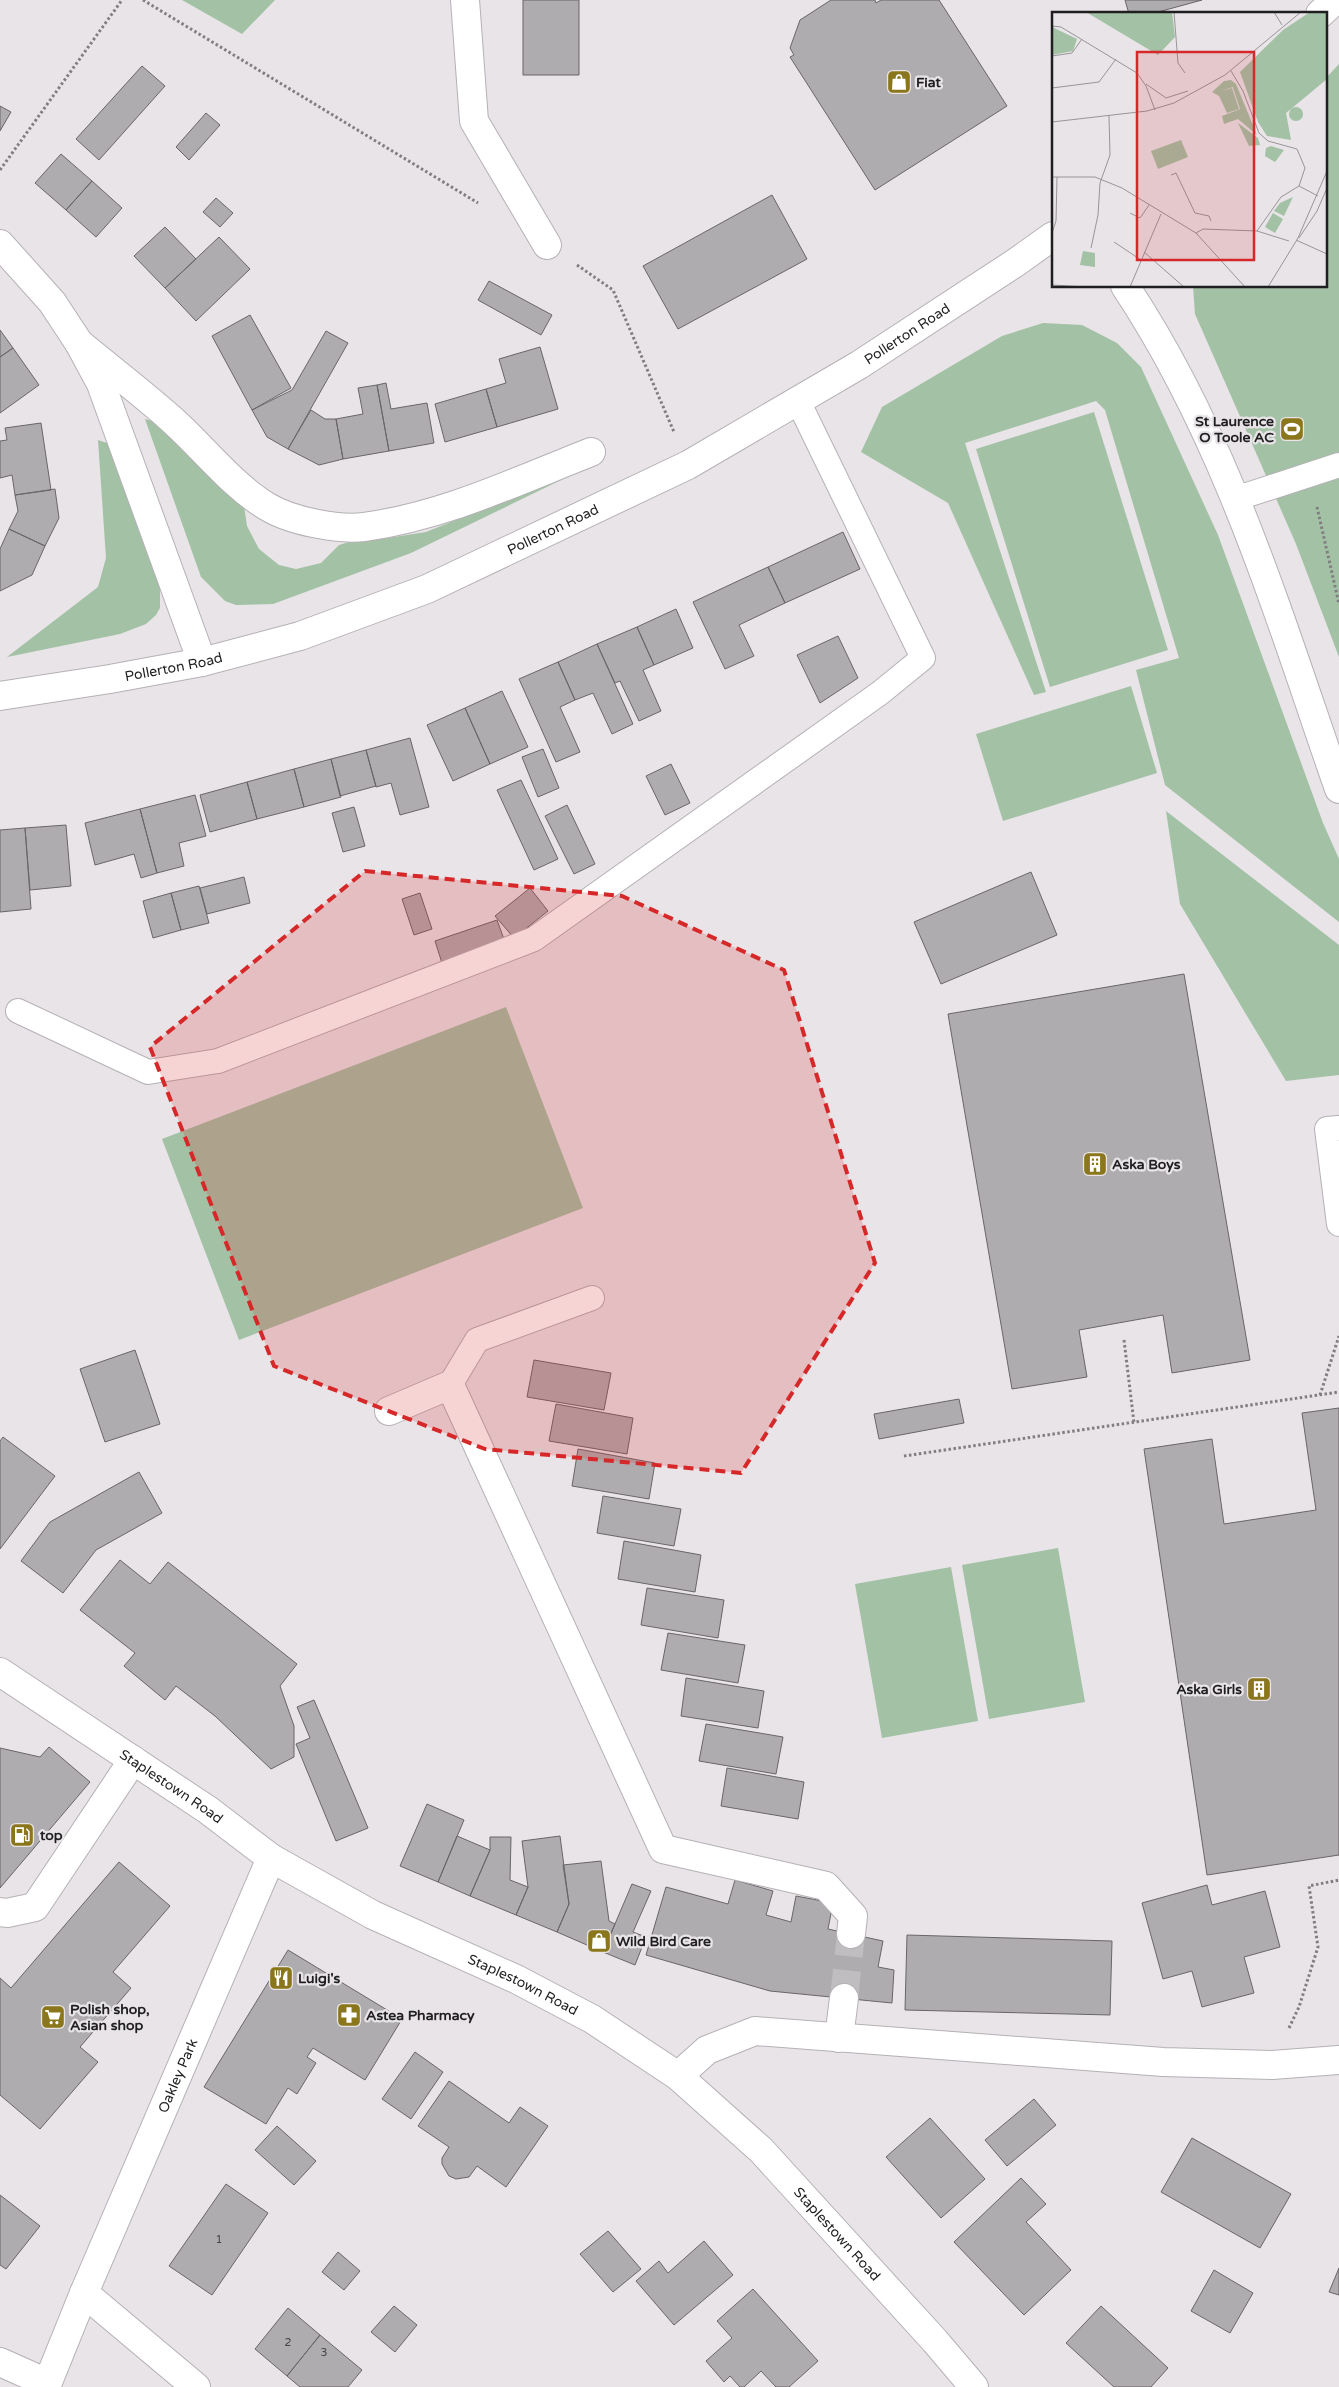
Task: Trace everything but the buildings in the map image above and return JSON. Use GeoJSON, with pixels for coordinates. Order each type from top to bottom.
{"type":"FeatureCollection","features":[{"type":"Feature","properties":{"kind":"street"},"geometry":{"type":"LineString","coordinates":[[465,0],[474,121],[547,245]]}},
{"type":"Feature","properties":{"kind":"street"},"geometry":{"type":"LineString","coordinates":[[1322,12],[1335,0]]}},
{"type":"Feature","properties":{"kind":"street","name":"Pollerton Road"},"geometry":{"type":"LineString","coordinates":[[0,696],[202,662],[300,636],[427,589],[688,465],[859,365],[1052,237]]}},
{"type":"Feature","properties":{"kind":"street"},"geometry":{"type":"LineString","coordinates":[[0,244],[52,302],[79,343],[102,384],[202,662]]}},
{"type":"Feature","properties":{"kind":"street"},"geometry":{"type":"LineString","coordinates":[[1126,288],[1179,376],[1214,445],[1256,552],[1339,789]]}},
{"type":"Feature","properties":{"kind":"street"},"geometry":{"type":"LineString","coordinates":[[79,343],[170,418],[249,494],[269,508],[292,517],[326,524],[363,527],[452,507],[591,452]]}},
{"type":"Feature","properties":{"kind":"street"},"geometry":{"type":"LineString","coordinates":[[389,1411],[450,1385],[664,1849],[826,1886],[853,1916],[851,1934]]}},
{"type":"Feature","properties":{"kind":"street","name":"Staplestown Road"},"geometry":{"type":"LineString","coordinates":[[0,1672],[208,1810],[271,1858],[373,1915],[516,1979],[592,2020],[678,2076],[761,2150],[935,2341],[974,2387]]}},
{"type":"Feature","properties":{"kind":"street"},"geometry":{"type":"LineString","coordinates":[[0,1912],[7,1913],[35,1907],[132,1760]]}},
{"type":"Feature","properties":{"kind":"street","name":"Oakley Park"},"geometry":{"type":"LineString","coordinates":[[47,2385],[84,2293],[271,1858]]}},
{"type":"Feature","properties":{"kind":"street"},"geometry":{"type":"LineString","coordinates":[[839,2038],[844,1998]]}},
{"type":"Feature","properties":{"kind":"street"},"geometry":{"type":"LineString","coordinates":[[678,2076],[706,2050],[756,2031],[1163,2062],[1272,2065],[1339,2060]]}},
{"type":"Feature","properties":{"kind":"street"},"geometry":{"type":"LineString","coordinates":[[84,2293],[196,2387]]}},
{"type":"Feature","properties":{"kind":"street"},"geometry":{"type":"LineString","coordinates":[[0,2362],[47,2385]]}},
{"type":"Feature","properties":{"kind":"lane"},"geometry":{"type":"LineString","coordinates":[[18,1011],[148,1072],[218,1061],[534,939],[880,693],[923,658],[798,401]]}},
{"type":"Feature","properties":{"kind":"lane"},"geometry":{"type":"LineString","coordinates":[[1235,499],[1339,465]]}},
{"type":"Feature","properties":{"kind":"lane"},"geometry":{"type":"LineString","coordinates":[[1339,1128],[1327,1129],[1339,1224]]}},
{"type":"Feature","properties":{"kind":"lane"},"geometry":{"type":"LineString","coordinates":[[450,1385],[477,1340],[592,1298]]}},
{"type":"Feature","properties":{"kind":"path"},"geometry":{"type":"LineString","coordinates":[[0,170],[122,0]]}},
{"type":"Feature","properties":{"kind":"path"},"geometry":{"type":"LineString","coordinates":[[143,0],[480,204]]}},
{"type":"Feature","properties":{"kind":"path"},"geometry":{"type":"LineString","coordinates":[[547,245],[613,290],[688,465]]}},
{"type":"Feature","properties":{"kind":"path"},"geometry":{"type":"LineString","coordinates":[[1309,475],[1339,604]]}},
{"type":"Feature","properties":{"kind":"path"},"geometry":{"type":"LineString","coordinates":[[1320,1396],[1339,1336]]}},
{"type":"Feature","properties":{"kind":"path"},"geometry":{"type":"LineString","coordinates":[[1124,1340],[1134,1422]]}},
{"type":"Feature","properties":{"kind":"path"},"geometry":{"type":"LineString","coordinates":[[904,1456],[1339,1392]]}},
{"type":"Feature","properties":{"kind":"path"},"geometry":{"type":"LineString","coordinates":[[1272,2065],[1299,2007],[1318,1947],[1309,1886],[1339,1880]]}},
{"type":"Feature","properties":{"kind":"highlighted area"},"geometry":{"type":"Polygon","coordinates":[[[365,871],[622,896],[784,970],[875,1263],[741,1473],[485,1449],[274,1366],[150,1047],[365,871]]]}},
{"type":"Feature","properties":{"kind":"green space"},"geometry":{"type":"Polygon","coordinates":[[[182,0],[275,0],[242,34],[182,0]]]}},
{"type":"Feature","properties":{"kind":"green space","name":"St Laurence O Toole AC"},"geometry":{"type":"Polygon","coordinates":[[[1339,64],[1339,657],[1296,544],[1195,314],[1193,288],[1326,288],[1326,78],[1339,64]]]}},
{"type":"Feature","properties":{"kind":"green space"},"geometry":{"type":"Polygon","coordinates":[[[1043,323],[1082,325],[1117,343],[1141,367],[1218,535],[1323,823],[1339,859],[1339,922],[1165,785],[1136,670],[1179,658],[1105,410],[1096,401],[965,443],[1046,692],[1034,695],[948,503],[861,452],[882,407],[1002,336],[1043,323]]]}},
{"type":"Feature","properties":{"kind":"green space"},"geometry":{"type":"Polygon","coordinates":[[[1094,412],[1168,650],[1050,687],[976,449],[1094,412]]]}},
{"type":"Feature","properties":{"kind":"green space"},"geometry":{"type":"Polygon","coordinates":[[[145,419],[160,423],[244,506],[247,526],[259,549],[279,565],[296,569],[321,563],[339,545],[356,540],[375,540],[426,532],[590,466],[411,553],[273,604],[236,605],[225,601],[201,577],[145,419]]]}},
{"type":"Feature","properties":{"kind":"green space"},"geometry":{"type":"Polygon","coordinates":[[[98,440],[110,444],[160,582],[160,608],[156,615],[146,624],[120,634],[7,657],[98,587],[106,558],[98,440]]]}},
{"type":"Feature","properties":{"kind":"green space"},"geometry":{"type":"Polygon","coordinates":[[[1131,686],[1157,773],[1003,821],[976,734],[1131,686]]]}},
{"type":"Feature","properties":{"kind":"green space"},"geometry":{"type":"Polygon","coordinates":[[[1166,811],[1339,945],[1339,1075],[1286,1081],[1180,904],[1166,811]]]}},
{"type":"Feature","properties":{"kind":"green space"},"geometry":{"type":"Polygon","coordinates":[[[506,1007],[583,1208],[239,1340],[162,1139],[506,1007]]]}},
{"type":"Feature","properties":{"kind":"green space"},"geometry":{"type":"Polygon","coordinates":[[[1058,1548],[1085,1702],[989,1719],[962,1565],[1058,1548]]]}},
{"type":"Feature","properties":{"kind":"green space"},"geometry":{"type":"Polygon","coordinates":[[[951,1567],[978,1721],[882,1738],[855,1584],[951,1567]]]}},
{"type":"Feature","properties":{"kind":"tunnel"},"geometry":{"type":"LineString","coordinates":[[844,1998],[851,1934]]}},
{"type":"Feature","properties":{"kind":"place","name":"Fiat"},"geometry":{"type":"Point","coordinates":[899,82]}},
{"type":"Feature","properties":{"kind":"place","name":"St Laurence O Toole AC"},"geometry":{"type":"Point","coordinates":[1292,429]}},
{"type":"Feature","properties":{"kind":"place","name":"Aska Boys"},"geometry":{"type":"Point","coordinates":[1095,1164]}},
{"type":"Feature","properties":{"kind":"place","name":"Aska Girls"},"geometry":{"type":"Point","coordinates":[1259,1689]}},
{"type":"Feature","properties":{"kind":"place","name":"top"},"geometry":{"type":"Point","coordinates":[22,1835]}},
{"type":"Feature","properties":{"kind":"place","name":"Wild Bird Care"},"geometry":{"type":"Point","coordinates":[599,1941]}},
{"type":"Feature","properties":{"kind":"place","name":"Luigi's"},"geometry":{"type":"Point","coordinates":[281,1978]}},
{"type":"Feature","properties":{"kind":"place","name":"Astea Pharmacy"},"geometry":{"type":"Point","coordinates":[349,2015]}},
{"type":"Feature","properties":{"kind":"place","name":"Polish shop, Asian shop"},"geometry":{"type":"Point","coordinates":[53,2017]}}]}
